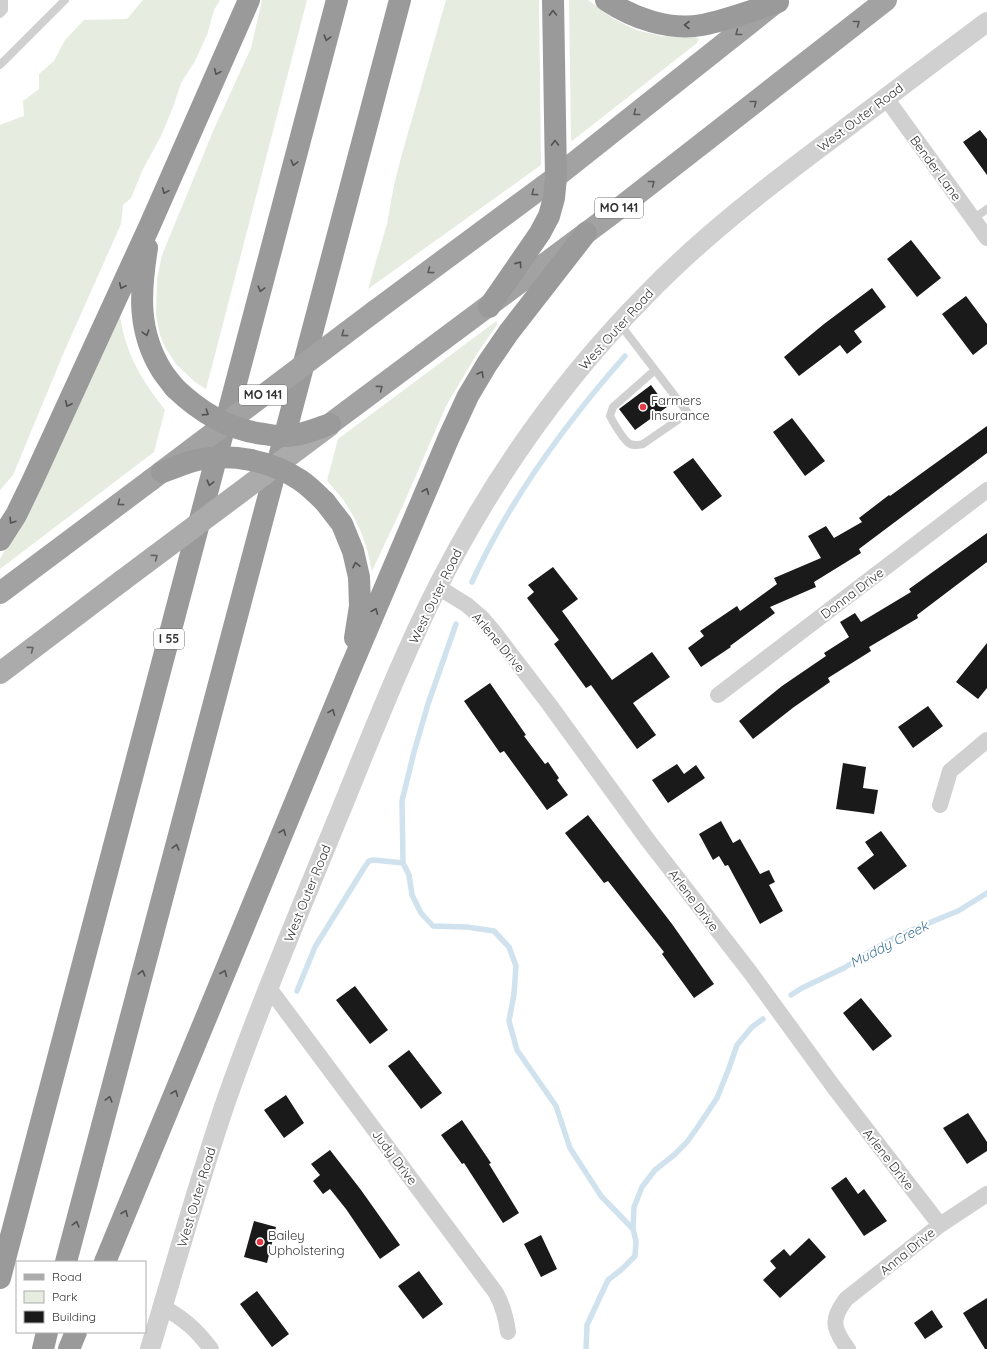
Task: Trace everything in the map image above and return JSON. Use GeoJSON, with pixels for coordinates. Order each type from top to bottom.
{"type":"FeatureCollection","features":[{"type":"Feature","properties":{"kind":"highway"},"geometry":{"type":"LineString","coordinates":[[0,540],[16,515],[32,482],[150,225],[249,0]]}},
{"type":"Feature","properties":{"kind":"highway","name":"I 55"},"geometry":{"type":"LineString","coordinates":[[0,1278],[337,0]]}},
{"type":"Feature","properties":{"kind":"highway"},"geometry":{"type":"LineString","coordinates":[[66,1261],[400,0]]}},
{"type":"Feature","properties":{"kind":"highway"},"geometry":{"type":"LineString","coordinates":[[489,307],[540,234],[549,216],[554,198],[556,177],[553,0]]}},
{"type":"Feature","properties":{"kind":"highway"},"geometry":{"type":"LineString","coordinates":[[606,0],[622,10],[648,21],[677,26],[707,24],[779,1]]}},
{"type":"Feature","properties":{"kind":"highway","name":"MO 141"},"geometry":{"type":"LineString","coordinates":[[330,424],[489,307],[886,0]]}},
{"type":"Feature","properties":{"kind":"highway","name":"MO 141"},"geometry":{"type":"LineString","coordinates":[[0,593],[556,177],[779,1]]}},
{"type":"Feature","properties":{"kind":"highway"},"geometry":{"type":"LineString","coordinates":[[150,225],[141,301],[144,328],[151,350],[162,372],[175,388],[191,403],[204,412],[226,424],[256,433],[275,436],[294,435],[330,424]]}},
{"type":"Feature","properties":{"kind":"highway"},"geometry":{"type":"LineString","coordinates":[[105,1261],[349,672],[449,437],[468,396],[487,364],[509,332],[586,233]]}},
{"type":"Feature","properties":{"kind":"highway"},"geometry":{"type":"LineString","coordinates":[[157,476],[196,460],[217,457],[256,461],[275,467],[300,480],[325,502],[342,524],[354,551],[359,577],[360,606],[349,672]]}},
{"type":"Feature","properties":{"kind":"highway"},"geometry":{"type":"LineString","coordinates":[[43,1349],[47,1333]]}},
{"type":"Feature","properties":{"kind":"highway"},"geometry":{"type":"LineString","coordinates":[[69,1349],[76,1333]]}},
{"type":"Feature","properties":{"kind":"main road","name":"MO 141"},"geometry":{"type":"LineString","coordinates":[[0,673],[330,424]]}},
{"type":"Feature","properties":{"kind":"street","name":"West Outer Road"},"geometry":{"type":"LineString","coordinates":[[150,1349],[213,1140],[240,1063],[269,988],[371,736],[407,652],[438,586],[481,509],[522,445],[568,383],[619,323],[675,266],[738,211],[811,154],[987,22]]}},
{"type":"Feature","properties":{"kind":"street","name":"Bender Lane"},"geometry":{"type":"LineString","coordinates":[[886,98],[987,237]]}},
{"type":"Feature","properties":{"kind":"street","name":"Donna Drive"},"geometry":{"type":"LineString","coordinates":[[718,695],[987,490]]}},
{"type":"Feature","properties":{"kind":"street","name":"Arlene Drive"},"geometry":{"type":"LineString","coordinates":[[438,586],[467,605],[482,618],[494,632],[549,704],[647,839],[750,972],[833,1086],[940,1225]]}},
{"type":"Feature","properties":{"kind":"street"},"geometry":{"type":"LineString","coordinates":[[940,805],[950,771],[987,740]]}},
{"type":"Feature","properties":{"kind":"street","name":"Judy Drive"},"geometry":{"type":"LineString","coordinates":[[269,988],[496,1293],[503,1306],[508,1332]]}},
{"type":"Feature","properties":{"kind":"street","name":"Anna Drive"},"geometry":{"type":"LineString","coordinates":[[848,1349],[840,1339],[835,1325],[835,1318],[838,1310],[846,1299],[940,1225],[987,1194]]}},
{"type":"Feature","properties":{"kind":"street"},"geometry":{"type":"LineString","coordinates":[[163,1307],[194,1328],[211,1349]]}},
{"type":"Feature","properties":{"kind":"lane"},"geometry":{"type":"LineString","coordinates":[[0,14],[4,10],[4,0]]}},
{"type":"Feature","properties":{"kind":"lane"},"geometry":{"type":"LineString","coordinates":[[0,65],[65,0]]}},
{"type":"Feature","properties":{"kind":"lane"},"geometry":{"type":"LineString","coordinates":[[973,219],[987,209]]}},
{"type":"Feature","properties":{"kind":"lane"},"geometry":{"type":"LineString","coordinates":[[619,323],[688,413],[643,444],[636,446],[629,443],[612,422],[610,416],[613,407],[655,370]]}},
{"type":"Feature","properties":{"kind":"green space"},"geometry":{"type":"Polygon","coordinates":[[[143,0],[220,0],[214,10],[207,35],[195,61],[181,83],[161,136],[143,169],[131,198],[123,205],[121,224],[64,352],[13,475],[0,490],[0,125],[24,116],[23,101],[39,89],[39,74],[54,61],[65,40],[84,20],[127,19],[143,0]]]}},
{"type":"Feature","properties":{"kind":"green space"},"geometry":{"type":"Polygon","coordinates":[[[262,0],[307,0],[206,389],[195,382],[176,364],[165,347],[160,335],[156,316],[157,278],[162,255],[214,129],[251,48],[262,0]]]}},
{"type":"Feature","properties":{"kind":"green space"},"geometry":{"type":"Polygon","coordinates":[[[446,0],[539,0],[541,165],[368,289],[387,224],[394,185],[402,154],[446,0]]]}},
{"type":"Feature","properties":{"kind":"green space"},"geometry":{"type":"Polygon","coordinates":[[[569,0],[588,0],[614,19],[636,30],[662,36],[696,37],[699,39],[697,43],[572,141],[571,140],[569,0]]]}},
{"type":"Feature","properties":{"kind":"green space"},"geometry":{"type":"Polygon","coordinates":[[[119,308],[124,337],[134,362],[148,386],[165,410],[154,452],[0,569],[0,559],[28,513],[119,308]]]}},
{"type":"Feature","properties":{"kind":"green space"},"geometry":{"type":"Polygon","coordinates":[[[497,322],[497,325],[478,352],[446,406],[404,503],[372,571],[365,543],[352,514],[341,497],[327,481],[338,439],[497,322]]]}},
{"type":"Feature","properties":{"kind":"building"},"geometry":{"type":"Polygon","coordinates":[[[980,130],[987,139],[987,175],[963,142],[980,130]]]}},
{"type":"Feature","properties":{"kind":"building"},"geometry":{"type":"Polygon","coordinates":[[[911,240],[941,278],[917,297],[887,259],[911,240]]]}},
{"type":"Feature","properties":{"kind":"building"},"geometry":{"type":"Polygon","coordinates":[[[872,288],[886,307],[854,331],[862,342],[847,354],[840,345],[799,376],[784,357],[824,324],[872,288]]]}},
{"type":"Feature","properties":{"kind":"building"},"geometry":{"type":"Polygon","coordinates":[[[966,296],[987,324],[987,344],[973,355],[942,314],[966,296]]]}},
{"type":"Feature","properties":{"kind":"building","name":"Farmers Insurance"},"geometry":{"type":"Polygon","coordinates":[[[651,385],[667,407],[635,430],[619,409],[651,385]]]}},
{"type":"Feature","properties":{"kind":"building"},"geometry":{"type":"Polygon","coordinates":[[[792,418],[825,461],[805,476],[773,432],[792,418]]]}},
{"type":"Feature","properties":{"kind":"building"},"geometry":{"type":"Polygon","coordinates":[[[987,426],[987,453],[859,549],[861,553],[814,582],[816,587],[770,607],[775,613],[730,646],[731,647],[701,667],[688,648],[704,636],[700,631],[737,606],[740,611],[777,584],[774,578],[821,558],[808,536],[826,526],[834,538],[862,522],[859,518],[987,426]]]}},
{"type":"Feature","properties":{"kind":"building"},"geometry":{"type":"Polygon","coordinates":[[[693,458],[722,496],[702,511],[673,472],[693,458]]]}},
{"type":"Feature","properties":{"kind":"building"},"geometry":{"type":"Polygon","coordinates":[[[987,533],[987,562],[917,615],[918,618],[869,647],[871,651],[828,678],[830,682],[794,707],[753,739],[739,721],[782,686],[826,656],[824,653],[849,637],[840,622],[855,613],[861,622],[911,592],[909,589],[987,533]]]}},
{"type":"Feature","properties":{"kind":"building"},"geometry":{"type":"Polygon","coordinates":[[[553,567],[578,599],[562,611],[612,680],[652,652],[670,677],[633,703],[656,735],[637,749],[591,685],[586,688],[554,644],[559,640],[527,598],[534,592],[528,585],[553,567]]]}},
{"type":"Feature","properties":{"kind":"building"},"geometry":{"type":"Polygon","coordinates":[[[987,643],[987,688],[978,699],[956,682],[987,643]]]}},
{"type":"Feature","properties":{"kind":"building"},"geometry":{"type":"Polygon","coordinates":[[[490,683],[526,735],[524,736],[545,764],[548,762],[559,778],[557,780],[568,795],[547,810],[504,751],[500,753],[464,701],[490,683]]]}},
{"type":"Feature","properties":{"kind":"building"},"geometry":{"type":"Polygon","coordinates":[[[928,706],[943,726],[913,748],[898,727],[928,706]]]}},
{"type":"Feature","properties":{"kind":"building"},"geometry":{"type":"Polygon","coordinates":[[[843,763],[866,767],[863,788],[878,790],[874,814],[836,809],[843,763]]]}},
{"type":"Feature","properties":{"kind":"building"},"geometry":{"type":"Polygon","coordinates":[[[677,764],[684,774],[696,765],[705,778],[668,803],[652,780],[677,764]]]}},
{"type":"Feature","properties":{"kind":"building"},"geometry":{"type":"Polygon","coordinates":[[[588,815],[672,924],[714,984],[694,998],[662,954],[664,952],[608,881],[604,883],[565,833],[588,815]]]}},
{"type":"Feature","properties":{"kind":"building"},"geometry":{"type":"Polygon","coordinates":[[[721,821],[733,843],[740,839],[760,874],[769,870],[775,882],[769,885],[783,911],[760,924],[728,865],[725,866],[719,856],[713,860],[699,834],[721,821]]]}},
{"type":"Feature","properties":{"kind":"building"},"geometry":{"type":"Polygon","coordinates":[[[881,831],[907,866],[874,890],[857,868],[874,855],[865,842],[881,831]]]}},
{"type":"Feature","properties":{"kind":"building"},"geometry":{"type":"Polygon","coordinates":[[[355,986],[388,1030],[370,1044],[336,1000],[355,986]]]}},
{"type":"Feature","properties":{"kind":"building"},"geometry":{"type":"Polygon","coordinates":[[[861,998],[892,1036],[873,1051],[843,1013],[861,998]]]}},
{"type":"Feature","properties":{"kind":"building"},"geometry":{"type":"Polygon","coordinates":[[[409,1050],[442,1093],[421,1109],[388,1066],[409,1050]]]}},
{"type":"Feature","properties":{"kind":"building"},"geometry":{"type":"Polygon","coordinates":[[[286,1095],[304,1123],[284,1138],[264,1110],[286,1095]]]}},
{"type":"Feature","properties":{"kind":"building"},"geometry":{"type":"Polygon","coordinates":[[[968,1113],[987,1142],[987,1151],[967,1164],[943,1128],[968,1113]]]}},
{"type":"Feature","properties":{"kind":"building"},"geometry":{"type":"Polygon","coordinates":[[[462,1120],[491,1163],[489,1164],[519,1213],[503,1223],[464,1163],[462,1164],[441,1135],[462,1120]]]}},
{"type":"Feature","properties":{"kind":"building"},"geometry":{"type":"Polygon","coordinates":[[[330,1150],[361,1190],[400,1245],[380,1259],[346,1209],[330,1189],[323,1194],[313,1181],[320,1175],[311,1164],[330,1150]]]}},
{"type":"Feature","properties":{"kind":"building"},"geometry":{"type":"Polygon","coordinates":[[[846,1177],[858,1194],[864,1189],[887,1221],[864,1236],[831,1188],[846,1177]]]}},
{"type":"Feature","properties":{"kind":"building","name":"Bailey Upholstering"},"geometry":{"type":"Polygon","coordinates":[[[254,1221],[276,1227],[267,1263],[244,1257],[254,1221]]]}},
{"type":"Feature","properties":{"kind":"building"},"geometry":{"type":"Polygon","coordinates":[[[541,1235],[557,1269],[541,1277],[524,1244],[541,1235]]]}},
{"type":"Feature","properties":{"kind":"building"},"geometry":{"type":"Polygon","coordinates":[[[809,1238],[826,1257],[780,1298],[763,1280],[776,1268],[770,1261],[784,1249],[790,1256],[809,1238]]]}},
{"type":"Feature","properties":{"kind":"building"},"geometry":{"type":"Polygon","coordinates":[[[419,1271],[443,1304],[423,1319],[398,1286],[419,1271]]]}},
{"type":"Feature","properties":{"kind":"building"},"geometry":{"type":"Polygon","coordinates":[[[257,1291],[289,1334],[272,1347],[240,1304],[257,1291]]]}},
{"type":"Feature","properties":{"kind":"building"},"geometry":{"type":"Polygon","coordinates":[[[987,1298],[987,1349],[985,1349],[963,1313],[987,1298]]]}},
{"type":"Feature","properties":{"kind":"building"},"geometry":{"type":"Polygon","coordinates":[[[932,1310],[943,1327],[925,1339],[914,1323],[932,1310]]]}},
{"type":"Feature","properties":{"kind":"waterway"},"geometry":{"type":"LineString","coordinates":[[472,582],[504,521],[540,463],[581,408],[625,356]]}},
{"type":"Feature","properties":{"kind":"waterway"},"geometry":{"type":"LineString","coordinates":[[456,624],[428,704],[402,801],[403,863],[409,875],[412,895],[421,913],[433,926],[467,927],[494,931],[509,947],[516,966],[514,994],[509,1021],[517,1050],[556,1106],[570,1148],[601,1196],[633,1229]]}},
{"type":"Feature","properties":{"kind":"waterway"},"geometry":{"type":"LineString","coordinates":[[297,991],[315,947],[369,861],[374,860],[403,863]]}},
{"type":"Feature","properties":{"kind":"waterway","name":"Muddy Creek"},"geometry":{"type":"LineString","coordinates":[[791,995],[802,988],[844,968],[874,949],[902,934],[958,911],[987,893]]}},
{"type":"Feature","properties":{"kind":"waterway","name":"Muddy Creek"},"geometry":{"type":"LineString","coordinates":[[586,1349],[587,1325],[608,1280],[635,1256],[636,1241],[633,1229],[634,1207],[642,1187],[655,1170],[674,1155],[687,1142],[717,1098],[737,1045],[752,1027],[763,1019]]}},
{"type":"Feature","properties":{"kind":"place","name":"Farmers Insurance"},"geometry":{"type":"Point","coordinates":[643,407]}},
{"type":"Feature","properties":{"kind":"place","name":"Bailey Upholstering"},"geometry":{"type":"Point","coordinates":[260,1242]}}]}
